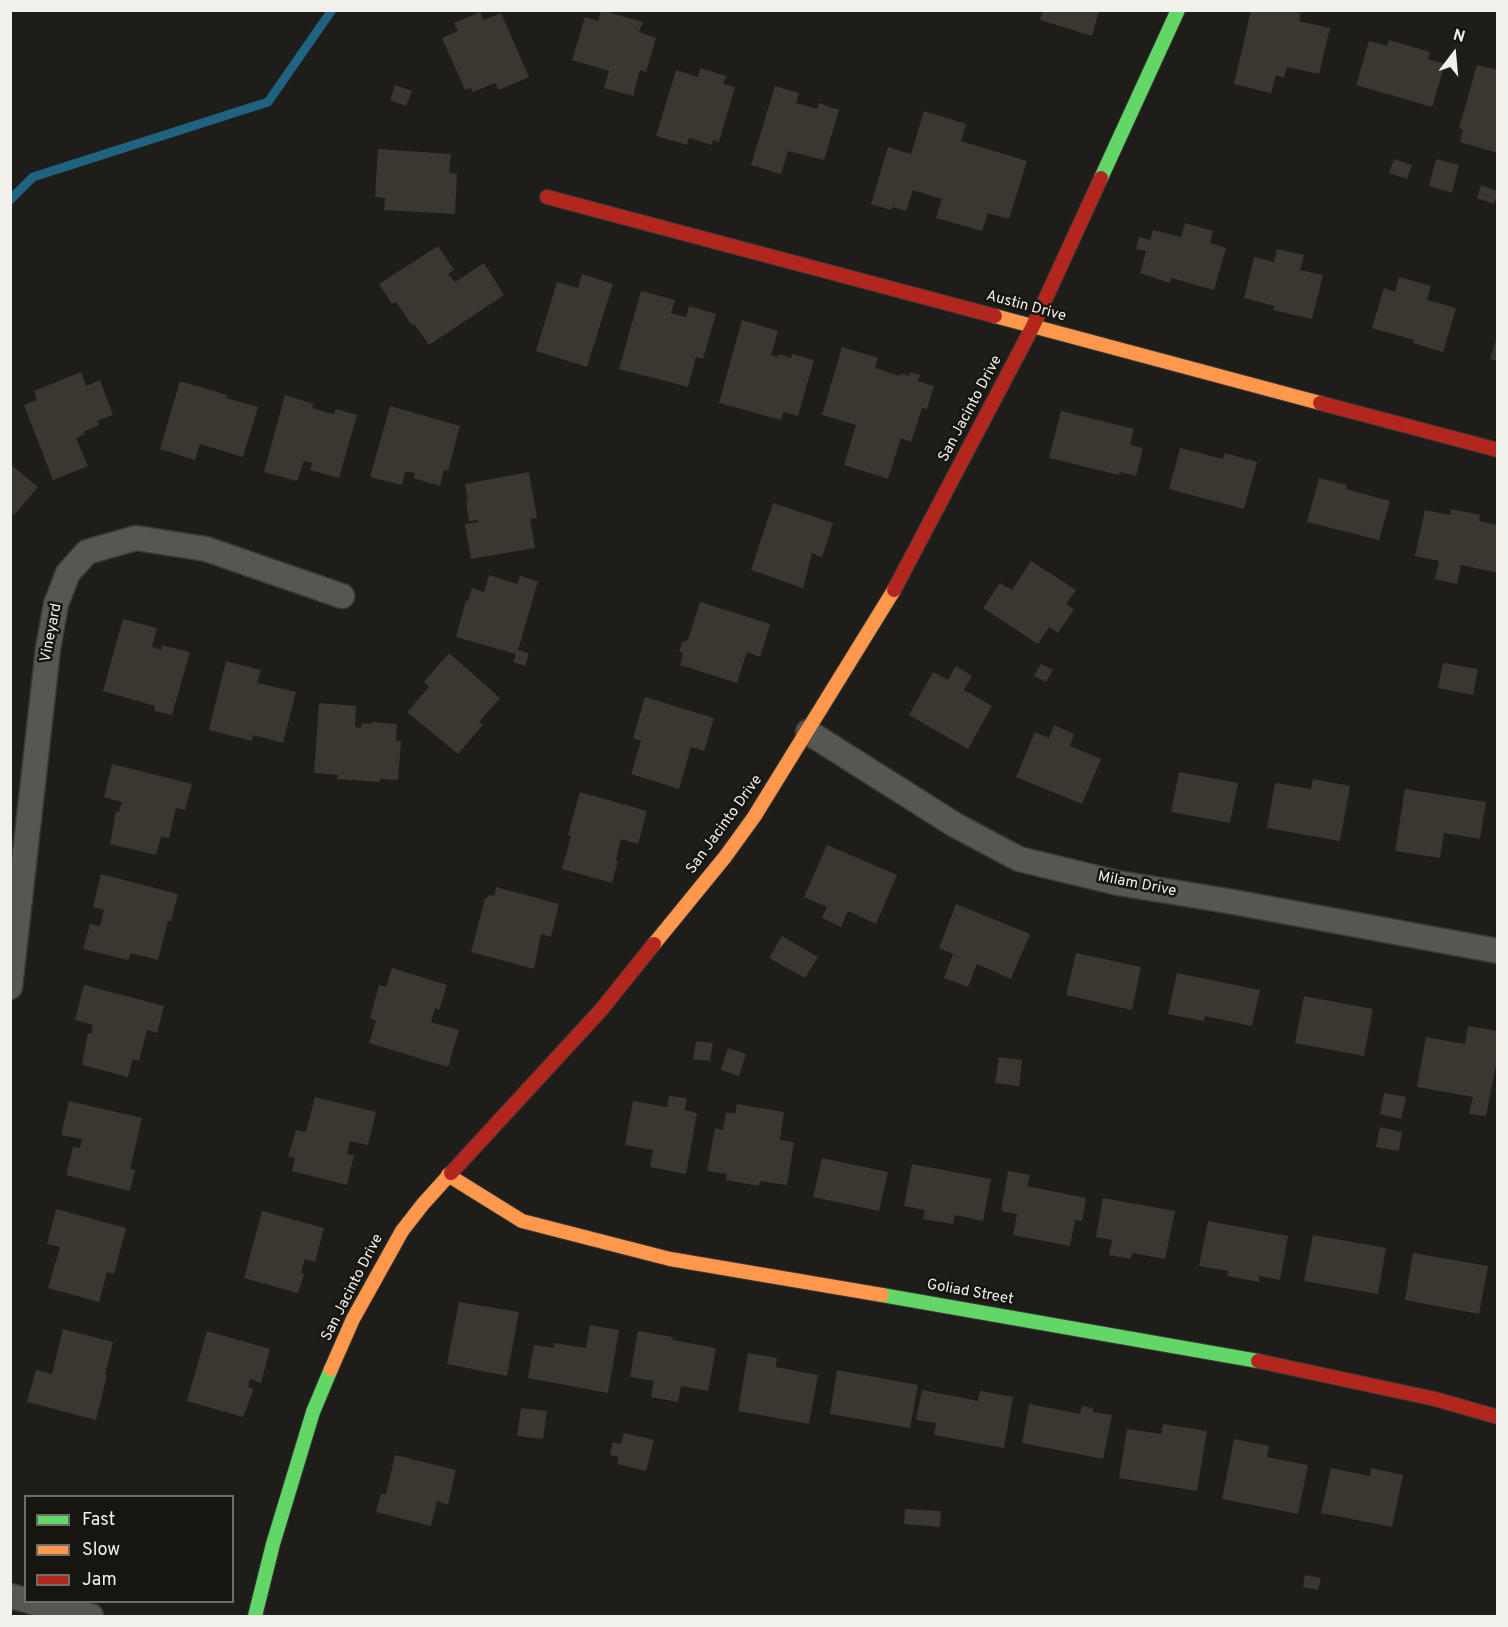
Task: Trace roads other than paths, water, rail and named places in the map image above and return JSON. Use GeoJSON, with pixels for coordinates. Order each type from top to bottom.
{"type":"FeatureCollection","features":[{"type":"Feature","properties":{"kind":"street","name":"San Jacinto Drive"},"geometry":{"type":"LineString","coordinates":[[255,1617],[273,1544],[310,1423],[353,1319],[382,1264],[402,1231],[448,1175],[609,1001],[754,818],[896,587],[1033,326],[1178,10]]}},
{"type":"Feature","properties":{"kind":"street","name":"Austin Drive"},"geometry":{"type":"LineString","coordinates":[[547,197],[1497,450]]}},
{"type":"Feature","properties":{"kind":"street","name":"Vineyard"},"geometry":{"type":"LineString","coordinates":[[10,987],[48,649],[56,604],[68,573],[87,552],[136,538],[206,549],[342,596]]}},
{"type":"Feature","properties":{"kind":"street","name":"Milam Drive"},"geometry":{"type":"LineString","coordinates":[[808,732],[955,825],[1019,860],[1118,883],[1497,951]]}},
{"type":"Feature","properties":{"kind":"street","name":"Goliad Street"},"geometry":{"type":"LineString","coordinates":[[448,1175],[522,1221],[670,1259],[1222,1353],[1424,1397],[1497,1417]]}},
{"type":"Feature","properties":{"kind":"street"},"geometry":{"type":"LineString","coordinates":[[36,1603],[91,1617]]}},
{"type":"Feature","properties":{"kind":"waterway"},"geometry":{"type":"LineString","coordinates":[[10,200],[33,177],[268,102],[332,10]]}}]}
